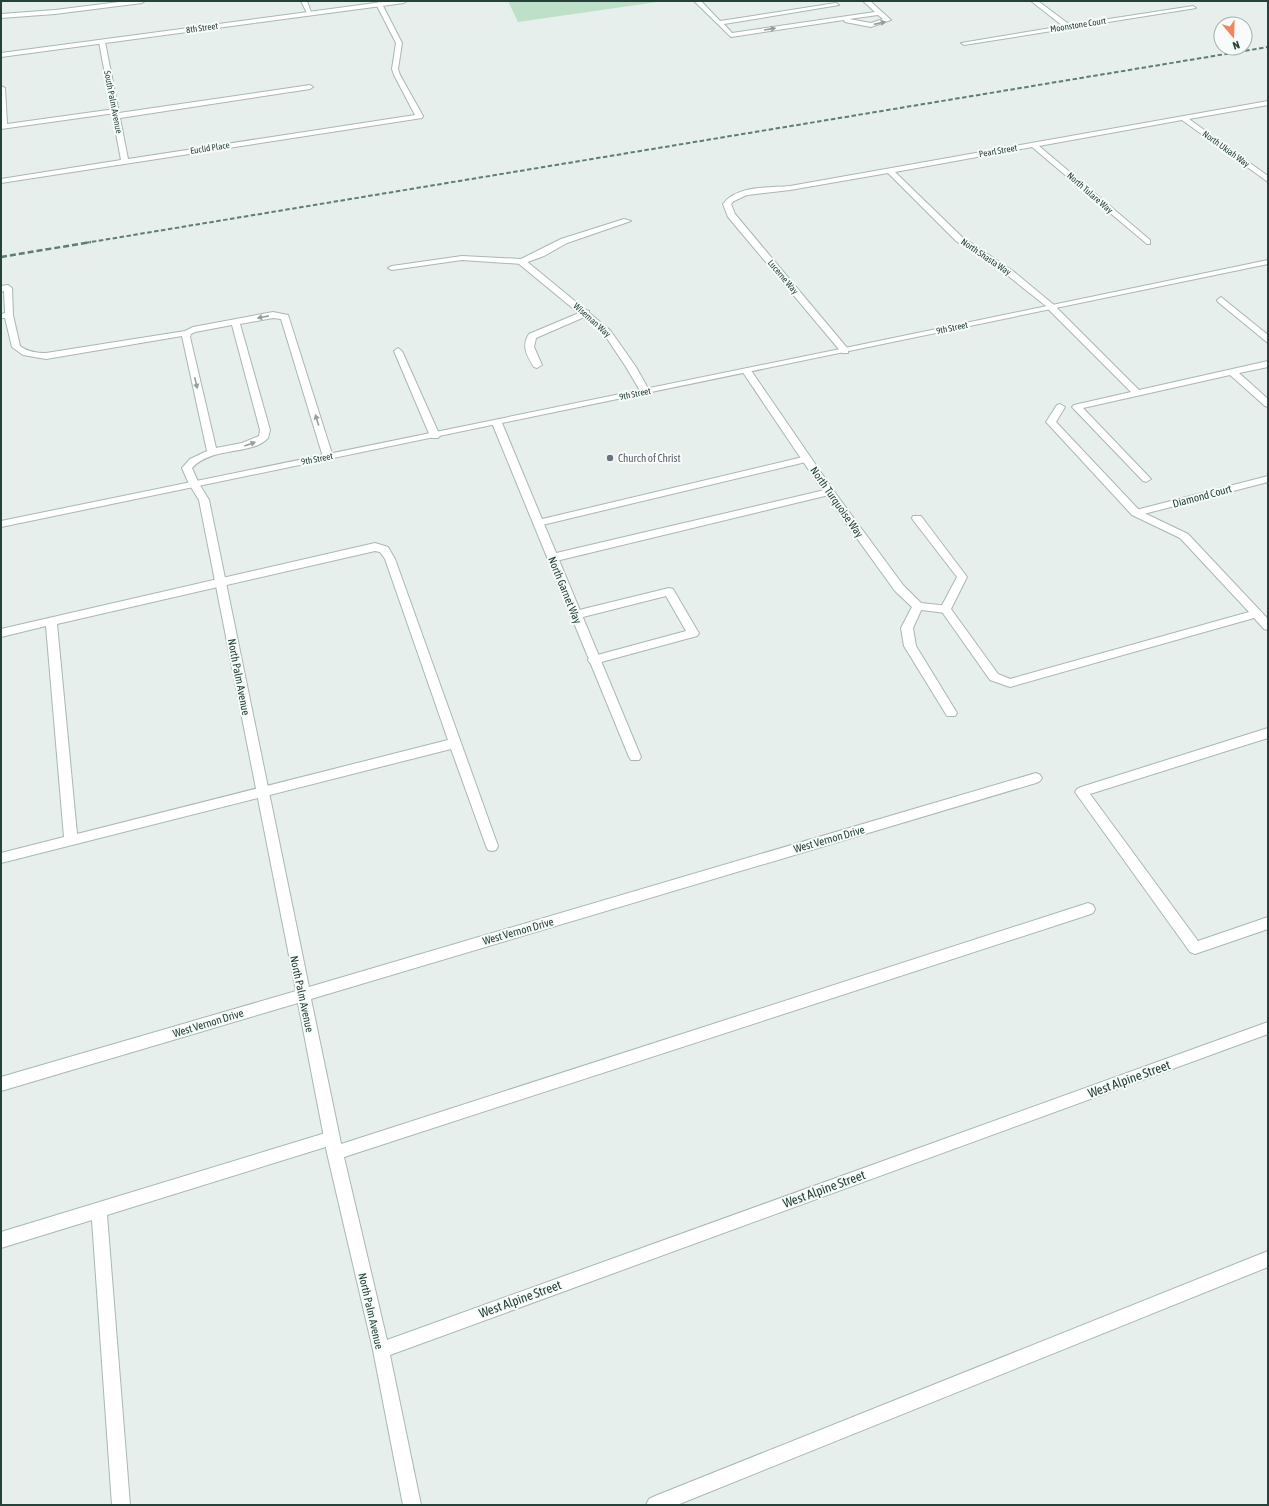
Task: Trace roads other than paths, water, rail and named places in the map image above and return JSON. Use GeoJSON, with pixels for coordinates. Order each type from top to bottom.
{"type":"FeatureCollection","features":[{"type":"Feature","properties":{"kind":"street"},"geometry":{"type":"LineString","coordinates":[[1,16],[55,12],[142,1]]}},
{"type":"Feature","properties":{"kind":"street"},"geometry":{"type":"LineString","coordinates":[[304,1],[310,14]]}},
{"type":"Feature","properties":{"kind":"street","name":"8th Street"},"geometry":{"type":"LineString","coordinates":[[1,55],[404,1]]}},
{"type":"Feature","properties":{"kind":"street"},"geometry":{"type":"LineString","coordinates":[[697,1],[731,35],[879,13]]}},
{"type":"Feature","properties":{"kind":"street"},"geometry":{"type":"LineString","coordinates":[[849,17],[846,20],[866,24],[888,20],[866,1]]}},
{"type":"Feature","properties":{"kind":"street"},"geometry":{"type":"LineString","coordinates":[[1034,1],[1069,27]]}},
{"type":"Feature","properties":{"kind":"street","name":"Moonstone Court"},"geometry":{"type":"LineString","coordinates":[[964,43],[1193,8],[1183,1]]}},
{"type":"Feature","properties":{"kind":"street"},"geometry":{"type":"LineString","coordinates":[[719,23],[833,3],[849,17]]}},
{"type":"Feature","properties":{"kind":"street","name":"Euclid Place"},"geometry":{"type":"LineString","coordinates":[[1,180],[419,116],[395,69],[399,43],[379,4]]}},
{"type":"Feature","properties":{"kind":"street","name":"South Palm Avenue"},"geometry":{"type":"LineString","coordinates":[[102,42],[125,161]]}},
{"type":"Feature","properties":{"kind":"street"},"geometry":{"type":"LineString","coordinates":[[2,88],[3,126],[116,113],[310,87]]}},
{"type":"Feature","properties":{"kind":"street","name":"Pearl Street"},"geometry":{"type":"LineString","coordinates":[[728,201],[738,195],[749,192],[790,188],[890,171],[1268,103]]}},
{"type":"Feature","properties":{"kind":"street","name":"North Ukiah Way"},"geometry":{"type":"LineString","coordinates":[[1184,118],[1268,180]]}},
{"type":"Feature","properties":{"kind":"street","name":"North Tulare Way"},"geometry":{"type":"LineString","coordinates":[[1034,145],[1146,242]]}},
{"type":"Feature","properties":{"kind":"street","name":"North Shasta Way"},"geometry":{"type":"LineString","coordinates":[[890,171],[959,239],[1010,273],[1051,307],[1137,394]]}},
{"type":"Feature","properties":{"kind":"street","name":"Lucerne Way"},"geometry":{"type":"LineString","coordinates":[[728,201],[728,209],[732,215],[845,351]]}},
{"type":"Feature","properties":{"kind":"street"},"geometry":{"type":"LineString","coordinates":[[392,268],[462,258],[522,262],[542,254],[564,241],[627,221]]}},
{"type":"Feature","properties":{"kind":"street","name":"Wiseman Way"},"geometry":{"type":"LineString","coordinates":[[522,262],[608,332],[631,367],[644,392]]}},
{"type":"Feature","properties":{"kind":"street","name":"9th Street"},"geometry":{"type":"LineString","coordinates":[[1,524],[435,436],[1268,262]]}},
{"type":"Feature","properties":{"kind":"street"},"geometry":{"type":"LineString","coordinates":[[1,289],[8,288],[5,315],[16,347],[30,354],[46,356],[187,333],[193,330],[273,315],[285,317],[328,457]]}},
{"type":"Feature","properties":{"kind":"street"},"geometry":{"type":"LineString","coordinates":[[1221,300],[1268,340]]}},
{"type":"Feature","properties":{"kind":"street"},"geometry":{"type":"LineString","coordinates":[[537,365],[529,348],[528,341],[532,336],[586,313]]}},
{"type":"Feature","properties":{"kind":"street"},"geometry":{"type":"LineString","coordinates":[[187,333],[186,337],[212,453],[253,445],[263,438],[265,430],[235,322]]}},
{"type":"Feature","properties":{"kind":"street"},"geometry":{"type":"LineString","coordinates":[[398,351],[435,436]]}},
{"type":"Feature","properties":{"kind":"street"},"geometry":{"type":"LineString","coordinates":[[1146,478],[1077,407],[1268,364]]}},
{"type":"Feature","properties":{"kind":"street","name":"North Turquoise Way"},"geometry":{"type":"LineString","coordinates":[[748,371],[829,492],[899,588],[918,606]]}},
{"type":"Feature","properties":{"kind":"street"},"geometry":{"type":"LineString","coordinates":[[1232,372],[1268,404]]}},
{"type":"Feature","properties":{"kind":"street"},"geometry":{"type":"LineString","coordinates":[[1060,407],[1051,422],[1136,513],[1184,536],[1268,626]]}},
{"type":"Feature","properties":{"kind":"street","name":"North Garnet Way"},"geometry":{"type":"LineString","coordinates":[[496,423],[635,757]]}},
{"type":"Feature","properties":{"kind":"street","name":"North Palm Avenue"},"geometry":{"type":"LineString","coordinates":[[212,453],[198,456],[186,468],[204,500],[261,792],[333,1145],[381,1350],[412,1505]]}},
{"type":"Feature","properties":{"kind":"street"},"geometry":{"type":"LineString","coordinates":[[538,523],[807,459]]}},
{"type":"Feature","properties":{"kind":"street","name":"Diamond Court"},"geometry":{"type":"LineString","coordinates":[[1136,513],[1268,479]]}},
{"type":"Feature","properties":{"kind":"street"},"geometry":{"type":"LineString","coordinates":[[552,558],[829,492]]}},
{"type":"Feature","properties":{"kind":"street"},"geometry":{"type":"LineString","coordinates":[[917,518],[962,577],[945,609]]}},
{"type":"Feature","properties":{"kind":"street"},"geometry":{"type":"LineString","coordinates":[[1,633],[375,547],[384,549],[390,558],[492,846]]}},
{"type":"Feature","properties":{"kind":"street"},"geometry":{"type":"LineString","coordinates":[[575,615],[669,592],[693,633],[594,660]]}},
{"type":"Feature","properties":{"kind":"street"},"geometry":{"type":"LineString","coordinates":[[951,713],[910,646],[907,628],[918,606],[945,609],[994,677],[1010,683],[1256,614]]}},
{"type":"Feature","properties":{"kind":"street"},"geometry":{"type":"LineString","coordinates":[[51,622],[71,840]]}},
{"type":"Feature","properties":{"kind":"street"},"geometry":{"type":"LineString","coordinates":[[1268,733],[1081,792],[1195,948],[1268,923]]}},
{"type":"Feature","properties":{"kind":"street"},"geometry":{"type":"LineString","coordinates":[[1,858],[456,743]]}},
{"type":"Feature","properties":{"kind":"street","name":"West Vernon Drive"},"geometry":{"type":"LineString","coordinates":[[1,1084],[1036,778]]}},
{"type":"Feature","properties":{"kind":"street"},"geometry":{"type":"LineString","coordinates":[[1,1240],[99,1210],[333,1145],[1088,909]]}},
{"type":"Feature","properties":{"kind":"street","name":"West Alpine Street"},"geometry":{"type":"LineString","coordinates":[[381,1350],[1268,1028]]}},
{"type":"Feature","properties":{"kind":"street"},"geometry":{"type":"LineString","coordinates":[[99,1210],[121,1505]]}},
{"type":"Feature","properties":{"kind":"street"},"geometry":{"type":"LineString","coordinates":[[655,1505],[1268,1259]]}},
{"type":"Feature","properties":{"kind":"railway"},"geometry":{"type":"LineString","coordinates":[[85,243],[1268,47]]}},
{"type":"Feature","properties":{"kind":"railway"},"geometry":{"type":"LineString","coordinates":[[85,243],[91,242]]}},
{"type":"Feature","properties":{"kind":"railway"},"geometry":{"type":"LineString","coordinates":[[1,257],[85,243]]}},
{"type":"Feature","properties":{"kind":"place","name":"Church of Christ"},"geometry":{"type":"Point","coordinates":[610,458]}}]}
